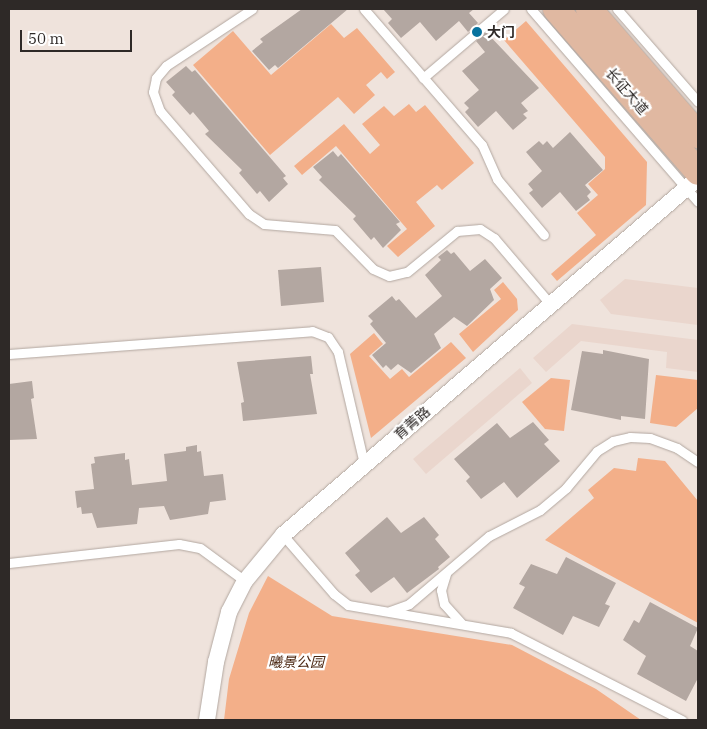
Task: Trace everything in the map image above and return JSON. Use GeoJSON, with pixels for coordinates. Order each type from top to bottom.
{"type":"FeatureCollection","features":[{"type":"Feature","properties":{"kind":"main road","name":"长征大道"},"geometry":{"type":"LineString","coordinates":[[556,9],[694,180]]}},
{"type":"Feature","properties":{"kind":"main road","name":"长征大道"},"geometry":{"type":"LineString","coordinates":[[590,9],[698,135]]}},
{"type":"Feature","properties":{"kind":"street","name":"育菁路"},"geometry":{"type":"LineString","coordinates":[[207,720],[216,662],[229,612],[245,581],[283,535],[694,180]]}},
{"type":"Feature","properties":{"kind":"lane"},"geometry":{"type":"LineString","coordinates":[[252,9],[166,66],[156,78],[153,92],[160,111],[249,214],[264,224],[335,230],[373,269],[389,276],[407,272],[457,231],[480,229],[494,238],[551,304]]}},
{"type":"Feature","properties":{"kind":"lane"},"geometry":{"type":"LineString","coordinates":[[364,9],[482,145],[497,179],[544,235]]}},
{"type":"Feature","properties":{"kind":"lane"},"geometry":{"type":"LineString","coordinates":[[423,78],[504,9]]}},
{"type":"Feature","properties":{"kind":"lane"},"geometry":{"type":"LineString","coordinates":[[531,9],[694,180],[698,202]]}},
{"type":"Feature","properties":{"kind":"lane"},"geometry":{"type":"LineString","coordinates":[[617,9],[698,102]]}},
{"type":"Feature","properties":{"kind":"lane"},"geometry":{"type":"LineString","coordinates":[[9,354],[312,331],[328,338],[338,352],[364,464]]}},
{"type":"Feature","properties":{"kind":"lane"},"geometry":{"type":"LineString","coordinates":[[385,612],[405,607],[490,536],[522,522],[547,505],[597,451],[613,441],[630,437],[650,438],[677,448],[698,462]]}},
{"type":"Feature","properties":{"kind":"lane"},"geometry":{"type":"LineString","coordinates":[[283,535],[337,598],[354,606],[511,633],[531,641],[682,720]]}},
{"type":"Feature","properties":{"kind":"lane"},"geometry":{"type":"LineString","coordinates":[[9,563],[178,544],[200,548],[245,581]]}},
{"type":"Feature","properties":{"kind":"lane"},"geometry":{"type":"LineString","coordinates":[[448,570],[441,590],[444,604],[453,618],[468,626]]}},
{"type":"Feature","properties":{"kind":"shaded area"},"geometry":{"type":"Polygon","coordinates":[[[625,279],[698,288],[698,325],[611,314],[600,300],[625,279]]]}},
{"type":"Feature","properties":{"kind":"shaded area"},"geometry":{"type":"Polygon","coordinates":[[[572,324],[698,340],[698,372],[666,368],[667,352],[581,341],[546,372],[533,358],[572,324]]]}},
{"type":"Feature","properties":{"kind":"shaded area"},"geometry":{"type":"Polygon","coordinates":[[[520,368],[532,383],[426,474],[413,459],[520,368]]]}},
{"type":"Feature","properties":{"kind":"green space"},"geometry":{"type":"Polygon","coordinates":[[[526,21],[647,162],[646,205],[557,281],[551,274],[596,235],[577,213],[598,195],[588,184],[605,169],[605,157],[504,40],[526,21]]]}},
{"type":"Feature","properties":{"kind":"green space"},"geometry":{"type":"Polygon","coordinates":[[[331,24],[344,38],[357,28],[395,72],[387,79],[381,72],[366,85],[375,95],[354,114],[338,97],[270,155],[193,65],[233,31],[271,75],[331,24]]]}},
{"type":"Feature","properties":{"kind":"green space"},"geometry":{"type":"Polygon","coordinates":[[[409,104],[416,112],[425,105],[474,163],[442,190],[437,185],[416,202],[435,226],[398,257],[387,246],[407,229],[336,146],[302,175],[294,166],[344,124],[370,154],[380,145],[362,124],[384,106],[394,116],[409,104]]]}},
{"type":"Feature","properties":{"kind":"green space"},"geometry":{"type":"Polygon","coordinates":[[[503,282],[517,299],[518,310],[473,352],[459,334],[501,299],[494,290],[503,282]]]}},
{"type":"Feature","properties":{"kind":"green space"},"geometry":{"type":"Polygon","coordinates":[[[374,333],[383,344],[369,356],[390,379],[402,369],[409,377],[451,342],[466,358],[371,438],[350,354],[374,333]]]}},
{"type":"Feature","properties":{"kind":"green space"},"geometry":{"type":"Polygon","coordinates":[[[656,375],[698,380],[698,408],[676,427],[650,423],[656,375]]]}},
{"type":"Feature","properties":{"kind":"green space"},"geometry":{"type":"Polygon","coordinates":[[[551,378],[570,380],[564,431],[545,429],[522,402],[551,378]]]}},
{"type":"Feature","properties":{"kind":"green space"},"geometry":{"type":"Polygon","coordinates":[[[638,458],[665,461],[698,501],[698,623],[545,540],[594,498],[588,490],[614,468],[636,471],[638,458]]]}},
{"type":"Feature","properties":{"kind":"green space","name":"曦景公园"},"geometry":{"type":"Polygon","coordinates":[[[268,576],[332,616],[512,645],[596,689],[641,720],[224,720],[229,679],[249,613],[268,576]]]}},
{"type":"Feature","properties":{"kind":"building"},"geometry":{"type":"Polygon","coordinates":[[[302,9],[348,9],[278,68],[275,65],[269,70],[252,51],[263,42],[260,39],[302,9]]]}},
{"type":"Feature","properties":{"kind":"building"},"geometry":{"type":"Polygon","coordinates":[[[383,9],[474,9],[469,13],[478,23],[468,32],[459,21],[436,41],[420,22],[401,38],[388,23],[392,19],[383,9]]]}},
{"type":"Feature","properties":{"kind":"building"},"geometry":{"type":"Polygon","coordinates":[[[486,32],[539,88],[521,103],[528,111],[523,114],[527,118],[513,130],[496,111],[478,127],[465,112],[469,108],[464,103],[479,90],[462,71],[485,52],[476,41],[486,32]]]}},
{"type":"Feature","properties":{"kind":"building"},"geometry":{"type":"Polygon","coordinates":[[[186,66],[192,72],[195,70],[286,176],[283,178],[288,184],[269,202],[260,191],[257,194],[239,173],[242,170],[205,134],[209,131],[193,112],[190,115],[172,95],[175,92],[166,82],[186,66]]]}},
{"type":"Feature","properties":{"kind":"building"},"geometry":{"type":"Polygon","coordinates":[[[570,132],[603,170],[585,185],[591,192],[587,196],[590,200],[576,211],[560,192],[542,208],[529,193],[533,190],[528,184],[542,171],[526,152],[539,141],[543,145],[547,141],[553,148],[570,132]]]}},
{"type":"Feature","properties":{"kind":"building"},"geometry":{"type":"Polygon","coordinates":[[[333,151],[338,157],[341,154],[400,222],[396,224],[401,230],[383,248],[374,237],[371,240],[353,219],[356,216],[319,180],[322,177],[313,167],[333,151]]]}},
{"type":"Feature","properties":{"kind":"building"},"geometry":{"type":"Polygon","coordinates":[[[447,250],[451,254],[454,252],[470,271],[485,259],[502,278],[490,289],[494,300],[467,326],[454,317],[434,334],[441,348],[411,373],[398,364],[391,370],[386,365],[383,368],[372,355],[386,343],[370,324],[373,321],[368,316],[392,296],[396,301],[399,299],[416,318],[442,296],[425,275],[441,260],[438,257],[447,250]]]}},
{"type":"Feature","properties":{"kind":"building"},"geometry":{"type":"Polygon","coordinates":[[[321,267],[324,302],[281,306],[278,270],[321,267]]]}},
{"type":"Feature","properties":{"kind":"building"},"geometry":{"type":"Polygon","coordinates":[[[603,350],[649,359],[645,419],[621,416],[621,420],[571,410],[582,351],[603,354],[603,350]]]}},
{"type":"Feature","properties":{"kind":"building"},"geometry":{"type":"Polygon","coordinates":[[[311,356],[313,374],[310,374],[317,414],[243,421],[241,403],[244,402],[237,362],[311,356]]]}},
{"type":"Feature","properties":{"kind":"building"},"geometry":{"type":"Polygon","coordinates":[[[32,381],[34,398],[31,399],[37,439],[9,440],[9,384],[32,381]]]}},
{"type":"Feature","properties":{"kind":"building"},"geometry":{"type":"Polygon","coordinates":[[[533,422],[549,440],[544,444],[560,461],[517,498],[504,482],[481,499],[466,481],[470,477],[454,459],[497,423],[510,438],[533,422]]]}},
{"type":"Feature","properties":{"kind":"building"},"geometry":{"type":"Polygon","coordinates":[[[197,445],[197,452],[201,451],[204,476],[223,474],[226,500],[210,502],[208,514],[170,520],[164,506],[139,508],[137,524],[97,528],[92,513],[82,514],[81,507],[77,508],[75,491],[94,489],[91,464],[95,463],[94,457],[125,453],[125,460],[129,459],[132,485],[167,481],[164,454],[186,451],[186,447],[197,445]]]}},
{"type":"Feature","properties":{"kind":"building"},"geometry":{"type":"Polygon","coordinates":[[[387,517],[401,533],[424,517],[439,535],[435,539],[450,557],[438,567],[439,569],[407,593],[394,577],[371,593],[355,575],[360,571],[345,553],[387,517]]]}},
{"type":"Feature","properties":{"kind":"building"},"geometry":{"type":"Polygon","coordinates":[[[566,557],[616,583],[605,604],[610,606],[599,627],[573,616],[563,635],[513,608],[525,587],[519,584],[531,564],[557,574],[566,557]]]}},
{"type":"Feature","properties":{"kind":"building"},"geometry":{"type":"Polygon","coordinates":[[[650,602],[698,628],[690,646],[698,651],[698,678],[686,701],[637,674],[646,656],[623,640],[634,620],[639,623],[650,602]]]}},
{"type":"Feature","properties":{"kind":"place","name":"大门"},"geometry":{"type":"Point","coordinates":[477,32]}}]}
